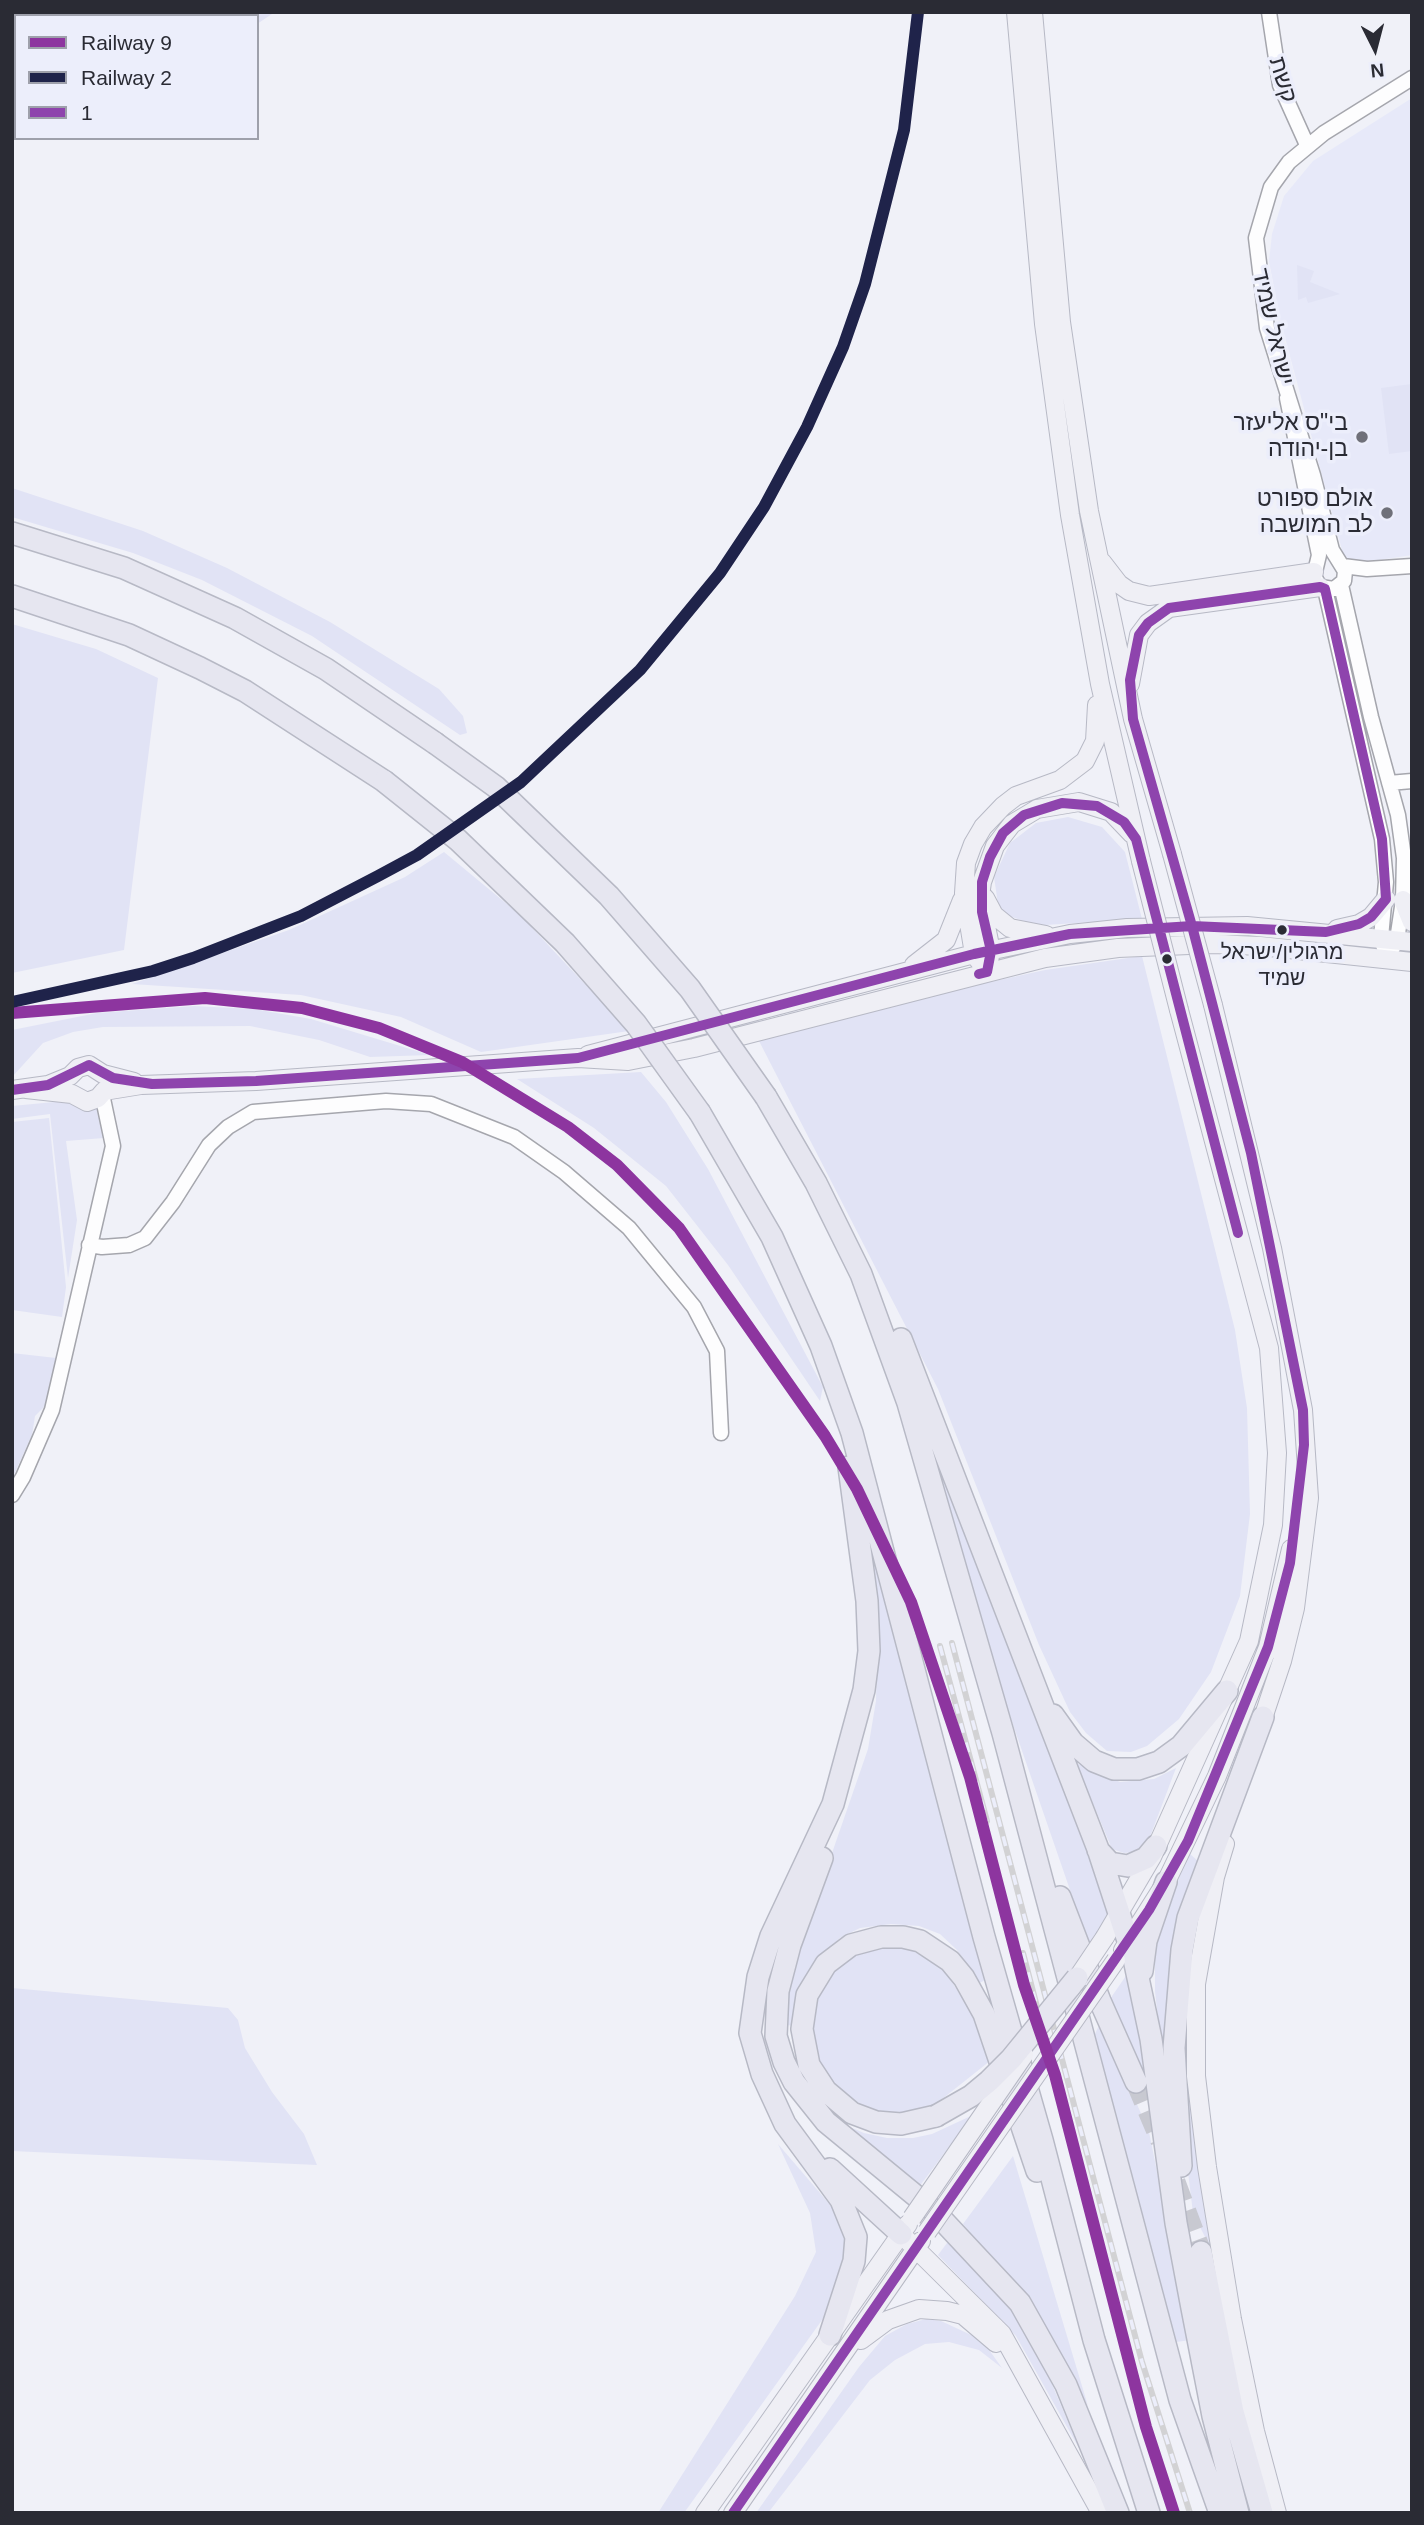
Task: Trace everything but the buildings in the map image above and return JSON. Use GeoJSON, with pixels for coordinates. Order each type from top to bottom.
{"type":"FeatureCollection","features":[{"type":"Feature","properties":{"kind":"highway"},"geometry":{"type":"LineString","coordinates":[[12,533],[124,568],[235,618],[326,669],[435,743],[504,795],[610,896],[690,989],[766,1097],[896,1328],[1098,1849],[1121,1914],[1145,2001]]}},
{"type":"Feature","properties":{"kind":"highway"},"geometry":{"type":"LineString","coordinates":[[12,596],[129,635],[200,668],[246,691],[384,781],[458,840],[565,943],[636,1024],[700,1113],[772,1237],[800,1296],[856,1445],[984,1937],[1042,2140],[1094,2340]]}},
{"type":"Feature","properties":{"kind":"highway"},"geometry":{"type":"LineString","coordinates":[[832,1214],[862,1274],[904,1390],[1003,1733],[1180,2400],[1220,2513]]}},
{"type":"Feature","properties":{"kind":"highway"},"geometry":{"type":"LineString","coordinates":[[837,1389],[861,1544],[867,1601],[868,1663],[863,1720],[849,1781],[782,1969],[776,2016],[780,2049],[794,2082],[826,2122],[933,2210],[1020,2303],[1066,2385],[1118,2513]]}},
{"type":"Feature","properties":{"kind":"highway"},"geometry":{"type":"LineString","coordinates":[[1022,1655],[1054,1717],[1073,1743],[1094,1761],[1114,1769],[1138,1769],[1159,1762],[1200,1727],[1227,1691]]}},
{"type":"Feature","properties":{"kind":"highway"},"geometry":{"type":"LineString","coordinates":[[868,1663],[862,1708],[833,1804],[771,1936],[758,1977],[750,2033],[753,2050],[777,2107],[804,2143],[910,2233]]}},
{"type":"Feature","properties":{"kind":"highway"},"geometry":{"type":"LineString","coordinates":[[1192,2308],[1175,2082],[1178,1979],[1188,1918],[1263,1717]]}},
{"type":"Feature","properties":{"kind":"highway"},"geometry":{"type":"LineString","coordinates":[[1003,1733],[1070,1926],[1136,2082]]}},
{"type":"Feature","properties":{"kind":"highway"},"geometry":{"type":"LineString","coordinates":[[1098,1849],[1111,1863],[1128,1866],[1146,1858],[1156,1846]]}},
{"type":"Feature","properties":{"kind":"highway"},"geometry":{"type":"LineString","coordinates":[[1166,1882],[1143,1957],[1145,2001],[1176,2223],[1213,2416],[1238,2513]]}},
{"type":"Feature","properties":{"kind":"highway"},"geometry":{"type":"LineString","coordinates":[[1077,1978],[1011,2059],[989,2081],[971,2096],[936,2116],[901,2124],[876,2122],[852,2113],[826,2091],[809,2065],[802,2029],[807,1995],[826,1964],[851,1945],[881,1937],[920,1941],[938,1950],[964,1978],[984,2014],[1094,2340],[1149,2513]]}},
{"type":"Feature","properties":{"kind":"highway"},"geometry":{"type":"LineString","coordinates":[[769,2090],[792,2136],[841,2200],[856,2237],[854,2261],[830,2335]]}},
{"type":"Feature","properties":{"kind":"highway"},"geometry":{"type":"LineString","coordinates":[[1201,2252],[1233,2412],[1262,2513]]}},
{"type":"Feature","properties":{"kind":"main road"},"geometry":{"type":"LineString","coordinates":[[733,2513],[839,2362],[910,2233],[1121,1914],[1156,1846],[1249,1641],[1273,1525],[1277,1453],[1274,1380],[1269,1348],[1141,861],[1095,659],[1070,515],[1044,324],[1016,12]]}},
{"type":"Feature","properties":{"kind":"main road"},"geometry":{"type":"LineString","coordinates":[[1033,12],[1061,322],[1096,550],[1133,719],[1213,1005],[1272,1248],[1303,1410],[1309,1498],[1295,1608],[1282,1661],[1216,1877],[1196,1984],[1194,2028],[1201,2121],[1232,2319],[1255,2431],[1278,2513]]}},
{"type":"Feature","properties":{"kind":"main road"},"geometry":{"type":"LineString","coordinates":[[1096,550],[1119,584],[1129,591],[1149,596],[1319,578]]}},
{"type":"Feature","properties":{"kind":"main road"},"geometry":{"type":"LineString","coordinates":[[1133,719],[1130,680],[1134,652],[1139,635],[1158,614],[1169,608],[1319,578]]}},
{"type":"Feature","properties":{"kind":"main road"},"geometry":{"type":"LineString","coordinates":[[888,977],[920,962],[946,940],[964,893],[968,857],[992,816],[1016,796],[1069,775],[1092,751],[1098,719],[1095,659]]}},
{"type":"Feature","properties":{"kind":"main road"},"geometry":{"type":"LineString","coordinates":[[982,953],[982,882],[990,857],[1003,833],[1024,815],[1051,805],[1079,802],[1097,806],[1124,822],[1136,839]]}},
{"type":"Feature","properties":{"kind":"main road"},"geometry":{"type":"LineString","coordinates":[[982,882],[989,907],[1010,929],[1043,935],[1208,925],[1326,932],[1397,940]]}},
{"type":"Feature","properties":{"kind":"main road"},"geometry":{"type":"LineString","coordinates":[[964,893],[987,972]]}},
{"type":"Feature","properties":{"kind":"main road"},"geometry":{"type":"LineString","coordinates":[[1326,932],[1359,924],[1395,899],[1412,922]]}},
{"type":"Feature","properties":{"kind":"main road"},"geometry":{"type":"LineString","coordinates":[[578,1058],[982,953],[1070,934]]}},
{"type":"Feature","properties":{"kind":"main road"},"geometry":{"type":"LineString","coordinates":[[19,1090],[256,1081],[578,1058],[616,1062],[668,1054],[987,972],[1080,952],[1202,944],[1260,946],[1409,962]]}},
{"type":"Feature","properties":{"kind":"main road"},"geometry":{"type":"LineString","coordinates":[[705,2513],[830,2335],[910,2233],[927,2232],[1129,1941],[1166,1882],[1217,1776],[1268,1647],[1290,1563],[1304,1445]]}},
{"type":"Feature","properties":{"kind":"main road"},"geometry":{"type":"LineString","coordinates":[[910,2233],[1002,2334],[1101,2513]]}},
{"type":"Feature","properties":{"kind":"main road"},"geometry":{"type":"LineString","coordinates":[[839,2362],[873,2330],[902,2314],[933,2310],[963,2315],[988,2334],[1013,2364],[1076,2466]]}},
{"type":"Feature","properties":{"kind":"street","name":"קשת"},"geometry":{"type":"LineString","coordinates":[[1269,12],[1280,85],[1307,145]]}},
{"type":"Feature","properties":{"kind":"street","name":"ישראל שמיד"},"geometry":{"type":"LineString","coordinates":[[1395,899],[1404,858],[1398,815],[1342,573],[1332,550],[1313,475],[1267,328],[1256,238],[1271,187],[1289,162],[1307,145],[1412,78]]}},
{"type":"Feature","properties":{"kind":"street","name":"ישראל שמיד"},"geometry":{"type":"LineString","coordinates":[[1287,398],[1312,510],[1319,555],[1319,578],[1395,899],[1397,940],[1387,959]]}},
{"type":"Feature","properties":{"kind":"street"},"geometry":{"type":"LineString","coordinates":[[1319,578],[1326,559],[1342,573]]}},
{"type":"Feature","properties":{"kind":"street"},"geometry":{"type":"LineString","coordinates":[[1319,578],[1367,569],[1412,566]]}},
{"type":"Feature","properties":{"kind":"street"},"geometry":{"type":"LineString","coordinates":[[1389,783],[1412,781]]}},
{"type":"Feature","properties":{"kind":"street"},"geometry":{"type":"LineString","coordinates":[[12,1495],[23,1477],[52,1410],[113,1146],[90,1088]]}},
{"type":"Feature","properties":{"kind":"street"},"geometry":{"type":"LineString","coordinates":[[89,1245],[129,1245],[145,1238],[173,1202],[209,1145],[228,1127],[253,1112],[386,1101],[431,1104],[514,1137],[564,1172],[629,1228],[694,1307],[717,1350],[721,1433]]}},
{"type":"Feature","properties":{"kind":"shaded area"},"geometry":{"type":"Polygon","coordinates":[[[12,12],[275,12],[259,23],[259,14],[14,14],[14,26],[12,12]]]}},
{"type":"Feature","properties":{"kind":"shaded area","name":"בי\"ס אליעזר בן-יהודה"},"geometry":{"type":"Polygon","coordinates":[[[1412,98],[1412,555],[1346,565],[1280,319],[1269,261],[1272,234],[1284,196],[1313,161],[1412,98]]]}},
{"type":"Feature","properties":{"kind":"shaded area"},"geometry":{"type":"Polygon","coordinates":[[[1297,265],[1314,271],[1310,282],[1340,294],[1308,303],[1306,297],[1298,300],[1297,265]]]}},
{"type":"Feature","properties":{"kind":"shaded area"},"geometry":{"type":"Polygon","coordinates":[[[1412,384],[1412,451],[1389,454],[1381,388],[1412,384]]]}},
{"type":"Feature","properties":{"kind":"shaded area"},"geometry":{"type":"Polygon","coordinates":[[[12,488],[143,531],[227,568],[330,622],[439,689],[463,716],[467,733],[460,735],[312,636],[202,580],[133,553],[12,517],[12,488]]]}},
{"type":"Feature","properties":{"kind":"shaded area"},"geometry":{"type":"Polygon","coordinates":[[[12,624],[96,649],[158,678],[124,950],[12,973],[12,624]]]}},
{"type":"Feature","properties":{"kind":"shaded area"},"geometry":{"type":"Polygon","coordinates":[[[1068,817],[1102,827],[1125,852],[1142,919],[1045,925],[1029,923],[1004,914],[998,904],[994,877],[1010,843],[1036,823],[1068,817]]]}},
{"type":"Feature","properties":{"kind":"shaded area"},"geometry":{"type":"Polygon","coordinates":[[[444,852],[519,914],[629,1031],[481,1052],[401,1017],[301,995],[132,984],[289,930],[405,877],[444,852]]]}},
{"type":"Feature","properties":{"kind":"shaded area"},"geometry":{"type":"Polygon","coordinates":[[[1142,956],[1235,1330],[1247,1408],[1250,1514],[1240,1596],[1211,1672],[1179,1719],[1147,1746],[1131,1752],[1107,1751],[1086,1733],[1070,1712],[1039,1645],[938,1389],[759,1041],[904,1001],[1045,970],[1142,956]]]}},
{"type":"Feature","properties":{"kind":"shaded area"},"geometry":{"type":"Polygon","coordinates":[[[194,1006],[254,1009],[311,1019],[430,1055],[370,1057],[319,1040],[250,1026],[103,1027],[73,1032],[43,1043],[12,1077],[12,1030],[97,1013],[194,1006]]]}},
{"type":"Feature","properties":{"kind":"shaded area"},"geometry":{"type":"Polygon","coordinates":[[[641,1072],[666,1102],[708,1169],[823,1387],[820,1401],[728,1265],[666,1186],[594,1128],[517,1079],[641,1072]]]}},
{"type":"Feature","properties":{"kind":"shaded area"},"geometry":{"type":"Polygon","coordinates":[[[107,1097],[104,1138],[66,1141],[77,1220],[68,1278],[50,1114],[12,1119],[12,1106],[107,1097]]]}},
{"type":"Feature","properties":{"kind":"shaded area"},"geometry":{"type":"Polygon","coordinates":[[[49,1118],[66,1287],[62,1317],[12,1310],[12,1122],[49,1118]]]}},
{"type":"Feature","properties":{"kind":"shaded area"},"geometry":{"type":"Polygon","coordinates":[[[12,1353],[56,1358],[47,1404],[35,1416],[32,1435],[12,1479],[12,1353]]]}},
{"type":"Feature","properties":{"kind":"shaded area"},"geometry":{"type":"Polygon","coordinates":[[[948,1478],[1113,1911],[1089,1945],[990,1658],[938,1479],[948,1478]]]}},
{"type":"Feature","properties":{"kind":"shaded area"},"geometry":{"type":"Polygon","coordinates":[[[882,1566],[988,1979],[979,1983],[957,1950],[940,1934],[919,1926],[891,1924],[860,1928],[840,1938],[821,1956],[794,2025],[781,2026],[796,1957],[868,1749],[876,1701],[877,1659],[870,1569],[882,1566]]]}},
{"type":"Feature","properties":{"kind":"shaded area"},"geometry":{"type":"Polygon","coordinates":[[[1076,1763],[1120,1782],[1154,1779],[1176,1768],[1148,1842],[1138,1852],[1124,1853],[1112,1849],[1076,1763]]]}},
{"type":"Feature","properties":{"kind":"shaded area"},"geometry":{"type":"Polygon","coordinates":[[[1189,1853],[1199,1862],[1168,2046],[1161,2046],[1155,1991],[1155,1935],[1189,1853]]]}},
{"type":"Feature","properties":{"kind":"shaded area"},"geometry":{"type":"Polygon","coordinates":[[[881,1947],[917,1950],[943,1968],[975,2018],[990,2061],[932,2107],[901,2114],[878,2112],[857,2104],[833,2085],[818,2061],[811,2028],[817,1999],[833,1970],[855,1953],[881,1947]]]}},
{"type":"Feature","properties":{"kind":"shaded area"},"geometry":{"type":"Polygon","coordinates":[[[1130,1970],[1145,2061],[1143,2079],[1110,1999],[1130,1970]]]}},
{"type":"Feature","properties":{"kind":"shaded area"},"geometry":{"type":"Polygon","coordinates":[[[12,1988],[228,2008],[238,2020],[245,2048],[272,2092],[304,2134],[317,2165],[12,2151],[12,1988]]]}},
{"type":"Feature","properties":{"kind":"shaded area"},"geometry":{"type":"Polygon","coordinates":[[[1101,2021],[1149,2132],[1191,2340],[1176,2342],[1094,2036],[1101,2021]]]}},
{"type":"Feature","properties":{"kind":"shaded area"},"geometry":{"type":"Polygon","coordinates":[[[1183,2073],[1190,2073],[1212,2235],[1210,2247],[1193,2213],[1187,2164],[1183,2073]]]}},
{"type":"Feature","properties":{"kind":"shaded area"},"geometry":{"type":"Polygon","coordinates":[[[973,2115],[919,2187],[838,2122],[864,2133],[887,2138],[913,2138],[932,2134],[973,2115]]]}},
{"type":"Feature","properties":{"kind":"shaded area"},"geometry":{"type":"Polygon","coordinates":[[[778,2144],[838,2214],[848,2249],[832,2306],[684,2513],[658,2513],[795,2296],[816,2252],[810,2213],[778,2144]]]}},
{"type":"Feature","properties":{"kind":"shaded area"},"geometry":{"type":"Polygon","coordinates":[[[1013,2156],[1088,2406],[1039,2318],[963,2224],[1013,2156]]]}},
{"type":"Feature","properties":{"kind":"shaded area"},"geometry":{"type":"Polygon","coordinates":[[[950,2239],[1007,2303],[1023,2327],[1043,2363],[1080,2450],[1016,2336],[938,2255],[950,2239]]]}},
{"type":"Feature","properties":{"kind":"shaded area"},"geometry":{"type":"Polygon","coordinates":[[[926,2319],[941,2321],[982,2340],[1002,2368],[979,2350],[949,2342],[925,2344],[895,2360],[870,2380],[768,2513],[756,2513],[859,2367],[885,2336],[907,2324],[926,2319]]]}},
{"type":"Feature","properties":{"kind":"tunnel"},"geometry":{"type":"LineString","coordinates":[[1136,2082],[1161,2141]]}},
{"type":"Feature","properties":{"kind":"tunnel"},"geometry":{"type":"LineString","coordinates":[[1175,2182],[1201,2252]]}},
{"type":"Feature","properties":{"kind":"railway"},"geometry":{"type":"LineString","coordinates":[[952,1643],[1142,2362],[1190,2513]]}},
{"type":"Feature","properties":{"kind":"railway"},"geometry":{"type":"LineString","coordinates":[[940,1646],[987,1821]]}},
{"type":"Feature","properties":{"kind":"railway"},"geometry":{"type":"LineString","coordinates":[[1023,1953],[1053,2068]]}},
{"type":"Feature","properties":{"kind":"rail line","name":"2"},"geometry":{"type":"LineString","coordinates":[[12,1002],[153,971],[193,958],[301,916],[378,876],[417,855],[521,782],[640,670],[720,573],[764,507],[807,427],[843,347],[865,284],[904,130],[918,12]]}},
{"type":"Feature","properties":{"kind":"rail line","name":"9"},"geometry":{"type":"LineString","coordinates":[[12,1013],[205,998],[302,1008],[379,1028],[462,1062],[568,1127],[617,1165],[679,1228],[825,1436],[857,1489],[911,1602],[970,1777],[1024,1985],[1055,2075],[1146,2427],[1174,2513]]}},
{"type":"Feature","properties":{"kind":"transit line","name":"1"},"geometry":{"type":"LineString","coordinates":[[1320,587],[1325,589],[1382,839],[1386,899],[1371,917],[1359,924],[1326,932],[1192,926],[1133,719],[1130,680],[1139,635],[1148,623],[1169,608],[1320,587]]}},
{"type":"Feature","properties":{"kind":"transit line","name":"1"},"geometry":{"type":"LineString","coordinates":[[979,974],[987,972],[991,951],[982,912],[982,882],[990,857],[1003,833],[1024,815],[1062,803],[1097,806],[1124,822],[1136,839],[1238,1233]]}},
{"type":"Feature","properties":{"kind":"transit line","name":"1"},"geometry":{"type":"LineString","coordinates":[[12,1090],[48,1085],[89,1065],[113,1078],[152,1084],[256,1081],[578,1058],[974,954],[1070,934],[1192,926]]}},
{"type":"Feature","properties":{"kind":"transit line","name":"1"},"geometry":{"type":"LineString","coordinates":[[733,2513],[1149,1910],[1188,1841],[1268,1647],[1290,1563],[1304,1445],[1303,1410],[1251,1153],[1192,926]]}},
{"type":"Feature","properties":{"kind":"place","name":"בי\"ס אליעזר בן-יהודה"},"geometry":{"type":"Point","coordinates":[1362,437]}},
{"type":"Feature","properties":{"kind":"place","name":"אולם ספורט לב המושבה"},"geometry":{"type":"Point","coordinates":[1387,513]}},
{"type":"Feature","properties":{"kind":"place","name":"מרגולין/ישראל שמיד"},"geometry":{"type":"Point","coordinates":[1282,930]}}]}
